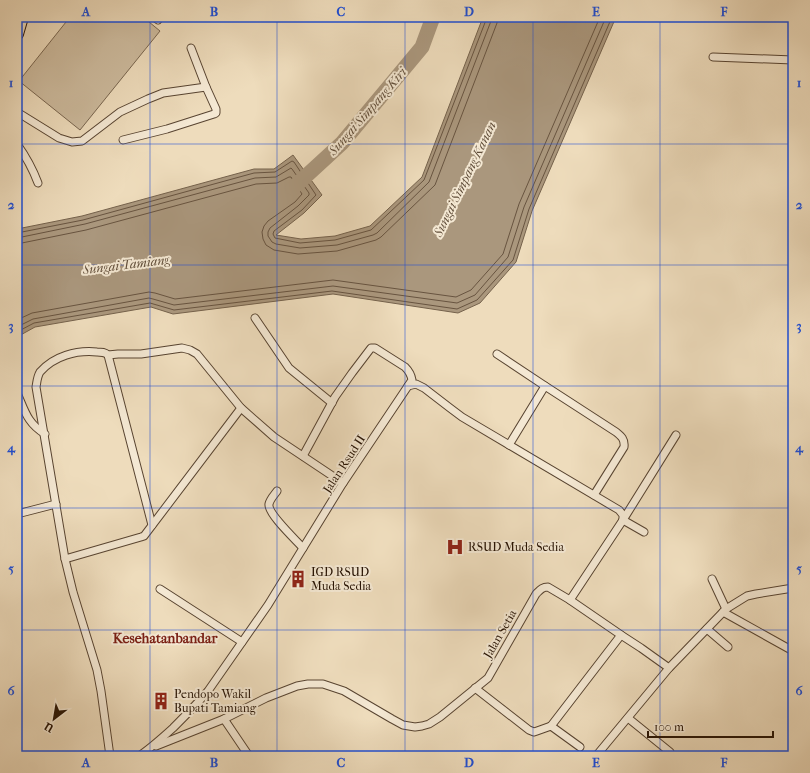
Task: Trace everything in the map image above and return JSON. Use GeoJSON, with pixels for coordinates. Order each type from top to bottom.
{"type":"FeatureCollection","features":[{"type":"Feature","properties":{"kind":"highway"},"geometry":{"type":"LineString","coordinates":[[17,34],[22,17]]}},
{"type":"Feature","properties":{"kind":"street"},"geometry":{"type":"LineString","coordinates":[[122,140],[167,129],[216,113],[216,109],[191,48]]}},
{"type":"Feature","properties":{"kind":"street"},"geometry":{"type":"LineString","coordinates":[[713,57],[793,60]]}},
{"type":"Feature","properties":{"kind":"street"},"geometry":{"type":"LineString","coordinates":[[17,112],[59,138],[72,142],[82,141],[120,112],[148,98],[163,93],[206,87]]}},
{"type":"Feature","properties":{"kind":"street"},"geometry":{"type":"LineString","coordinates":[[17,144],[32,166],[38,183]]}},
{"type":"Feature","properties":{"kind":"street"},"geometry":{"type":"LineString","coordinates":[[255,318],[289,368],[332,403]]}},
{"type":"Feature","properties":{"kind":"street"},"geometry":{"type":"LineString","coordinates":[[303,456],[332,403],[368,350],[372,347],[409,370],[412,380],[408,386]]}},
{"type":"Feature","properties":{"kind":"street"},"geometry":{"type":"LineString","coordinates":[[110,756],[100,684],[64,559],[36,387],[40,373],[53,361],[74,353],[92,351],[105,352],[108,355],[141,354],[182,348],[190,350],[197,354],[241,408],[274,438],[344,484]]}},
{"type":"Feature","properties":{"kind":"street"},"geometry":{"type":"LineString","coordinates":[[497,354],[616,432],[623,440],[624,447],[594,495]]}},
{"type":"Feature","properties":{"kind":"street"},"geometry":{"type":"LineString","coordinates":[[108,355],[152,525]]}},
{"type":"Feature","properties":{"kind":"street"},"geometry":{"type":"LineString","coordinates":[[408,386],[416,384],[424,388],[462,417],[619,510],[623,515],[623,520]]}},
{"type":"Feature","properties":{"kind":"street","name":"Jalan Rsud II"},"geometry":{"type":"LineString","coordinates":[[139,756],[151,748],[208,691],[268,605],[303,548],[408,386]]}},
{"type":"Feature","properties":{"kind":"street"},"geometry":{"type":"LineString","coordinates":[[509,444],[545,386]]}},
{"type":"Feature","properties":{"kind":"street"},"geometry":{"type":"LineString","coordinates":[[17,393],[28,419],[44,434]]}},
{"type":"Feature","properties":{"kind":"street"},"geometry":{"type":"LineString","coordinates":[[64,559],[142,537],[146,534],[241,408]]}},
{"type":"Feature","properties":{"kind":"street"},"geometry":{"type":"LineString","coordinates":[[570,600],[623,520],[676,435]]}},
{"type":"Feature","properties":{"kind":"street"},"geometry":{"type":"LineString","coordinates":[[277,491],[269,503],[269,508],[275,517],[303,548]]}},
{"type":"Feature","properties":{"kind":"street"},"geometry":{"type":"LineString","coordinates":[[17,514],[56,504]]}},
{"type":"Feature","properties":{"kind":"street"},"geometry":{"type":"LineString","coordinates":[[623,520],[644,532]]}},
{"type":"Feature","properties":{"kind":"street"},"geometry":{"type":"LineString","coordinates":[[712,578],[724,611],[793,651]]}},
{"type":"Feature","properties":{"kind":"street","name":"Jalan Setia"},"geometry":{"type":"LineString","coordinates":[[151,748],[224,719],[266,698],[297,686],[308,684],[323,684],[344,691],[403,725],[416,727],[429,724],[440,717],[488,678],[536,594],[541,588],[548,587],[570,600],[669,668]]}},
{"type":"Feature","properties":{"kind":"street"},"geometry":{"type":"LineString","coordinates":[[596,756],[669,668],[724,611],[747,596],[793,588]]}},
{"type":"Feature","properties":{"kind":"street"},"geometry":{"type":"LineString","coordinates":[[160,589],[242,642]]}},
{"type":"Feature","properties":{"kind":"street"},"geometry":{"type":"LineString","coordinates":[[707,629],[728,647]]}},
{"type":"Feature","properties":{"kind":"street"},"geometry":{"type":"LineString","coordinates":[[475,688],[529,730],[534,732],[550,726],[621,636]]}},
{"type":"Feature","properties":{"kind":"street"},"geometry":{"type":"LineString","coordinates":[[628,718],[670,752]]}},
{"type":"Feature","properties":{"kind":"street"},"geometry":{"type":"LineString","coordinates":[[224,719],[249,756]]}},
{"type":"Feature","properties":{"kind":"street"},"geometry":{"type":"LineString","coordinates":[[550,726],[580,747]]}},
{"type":"Feature","properties":{"kind":"shaded area"},"geometry":{"type":"Polygon","coordinates":[[[70,17],[143,17],[160,31],[80,130],[19,81],[70,17]]]}},
{"type":"Feature","properties":{"kind":"water"},"geometry":{"type":"Polygon","coordinates":[[[483,17],[616,17],[532,211],[516,262],[480,303],[458,313],[333,294],[173,314],[151,307],[35,327],[17,337],[17,229],[82,216],[254,169],[274,169],[293,155],[322,195],[304,213],[276,235],[301,239],[335,236],[370,226],[422,177],[483,17]]]}},
{"type":"Feature","properties":{"kind":"waterway","name":"Sungai Simpang Kiri"},"geometry":{"type":"LineString","coordinates":[[293,188],[342,143],[422,47],[433,17]]}},
{"type":"Feature","properties":{"kind":"place","name":"RSUD Muda Sedia"},"geometry":{"type":"Point","coordinates":[455,547]}},
{"type":"Feature","properties":{"kind":"place","name":"IGD RSUD Muda Sedia"},"geometry":{"type":"Point","coordinates":[298,579]}},
{"type":"Feature","properties":{"kind":"place","name":"Pendopo Wakil Bupati Tamiang"},"geometry":{"type":"Point","coordinates":[161,701]}},
{"type":"Feature","properties":{"kind":"district","name":"Kesehatanbandar"},"geometry":{"type":"Point","coordinates":[165,638]}},
{"type":"Feature","properties":{"kind":"water label","name":"Sungai Simpang Kanan"},"geometry":{"type":"Point","coordinates":[464,179]}},
{"type":"Feature","properties":{"kind":"water label","name":"Sungai Tamiang"},"geometry":{"type":"Point","coordinates":[126,264]}}]}
